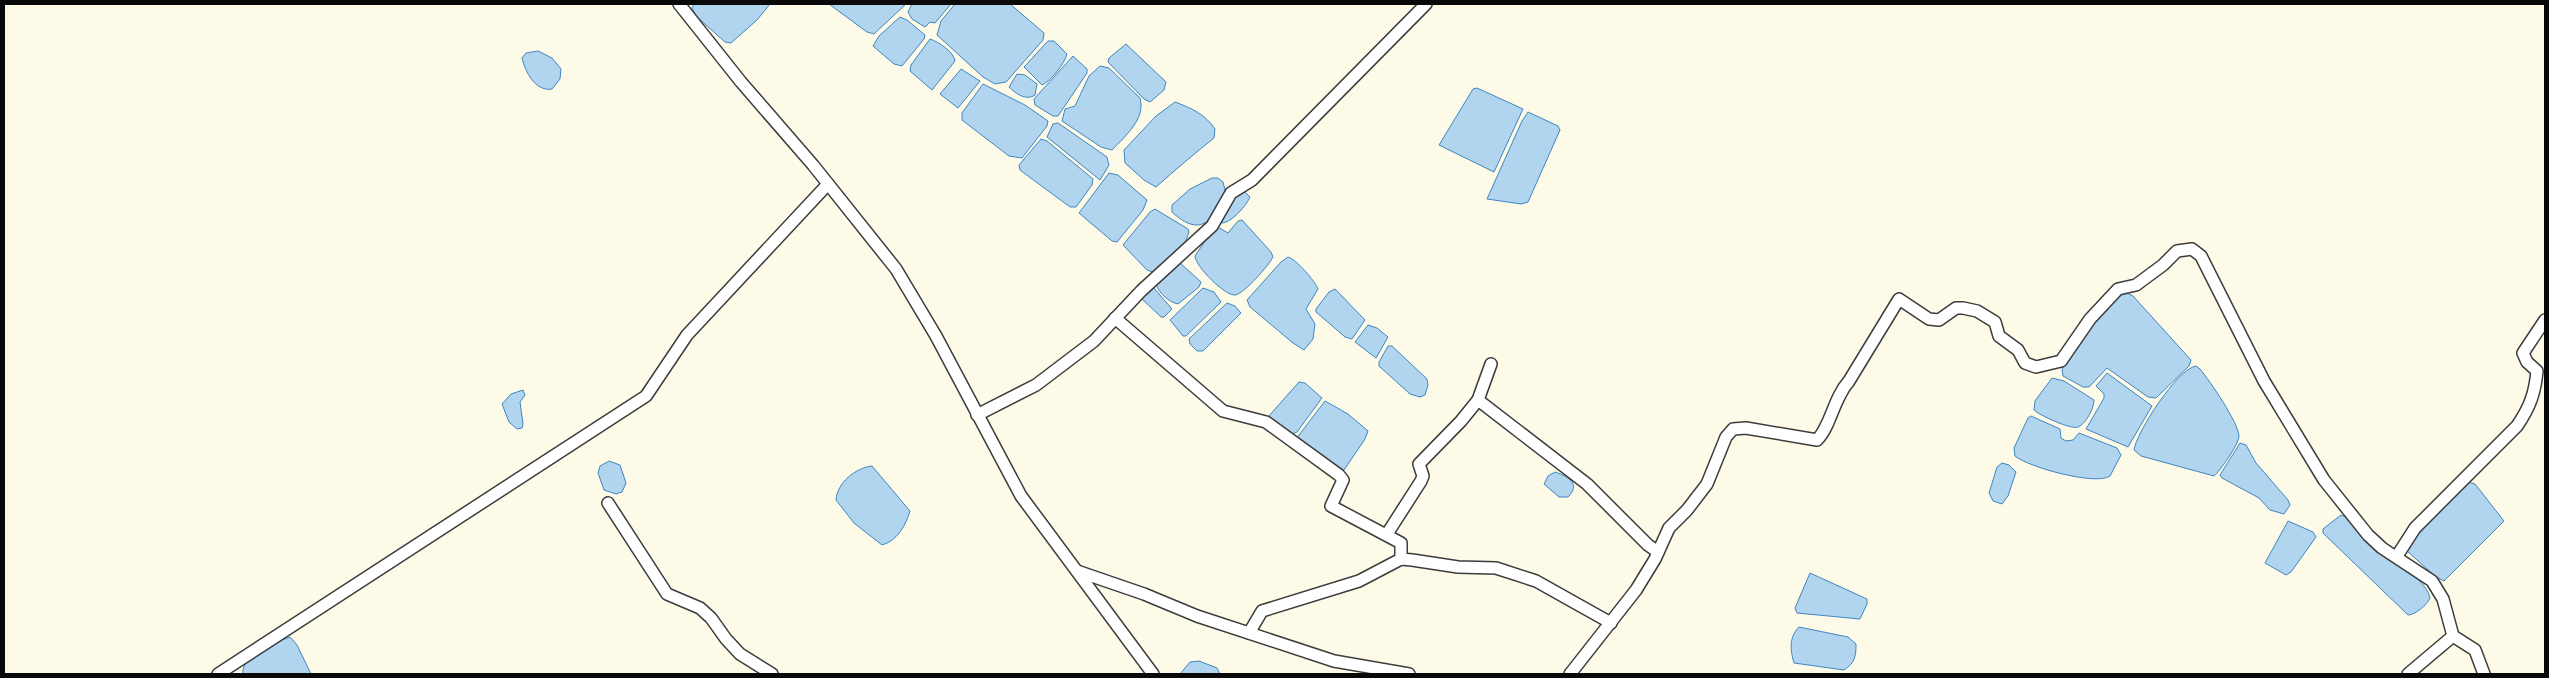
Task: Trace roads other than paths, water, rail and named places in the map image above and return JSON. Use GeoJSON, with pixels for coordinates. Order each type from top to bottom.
{"type":"FeatureCollection","features":[{"type":"Feature","properties":{"kind":"street"},"geometry":{"type":"LineString","coordinates":[[679,4],[896,269],[936,336],[1020,496],[1078,571],[1152,674]]}},
{"type":"Feature","properties":{"kind":"street"},"geometry":{"type":"LineString","coordinates":[[977,414],[1036,385],[1094,341],[1171,262],[1212,226],[1231,192],[1252,180],[1426,4]]}},
{"type":"Feature","properties":{"kind":"street"},"geometry":{"type":"LineString","coordinates":[[218,674],[646,396],[687,335],[828,184]]}},
{"type":"Feature","properties":{"kind":"street"},"geometry":{"type":"LineString","coordinates":[[1570,674],[1636,590],[1658,552],[1668,528],[1688,510],[1707,484],[1726,438],[1733,429],[1746,428],[1817,440],[1822,435],[1839,392],[1849,381],[1899,299],[1929,319],[1939,320],[1956,308],[1977,311],[1995,322],[1999,336],[2018,350],[2025,363],[2036,367],[2052,365],[2062,361],[2090,319],[2118,289],[2136,285],[2163,265],[2177,251],[2188,248],[2196,251],[2201,256],[2264,381],[2324,480],[2368,535],[2382,548],[2397,556],[2432,581],[2443,599],[2453,636],[2475,650],[2484,674]]}},
{"type":"Feature","properties":{"kind":"street"},"geometry":{"type":"LineString","coordinates":[[1115,318],[1224,411],[1266,422],[1339,475],[1343,480],[1332,506],[1401,543],[1401,559]]}},
{"type":"Feature","properties":{"kind":"street"},"geometry":{"type":"LineString","coordinates":[[2397,556],[2415,528],[2517,426],[2530,407],[2536,390],[2537,371],[2528,362],[2523,353],[2545,320]]}},
{"type":"Feature","properties":{"kind":"street"},"geometry":{"type":"LineString","coordinates":[[1387,534],[1423,476],[1419,464],[1461,421],[1478,400],[1491,364]]}},
{"type":"Feature","properties":{"kind":"street"},"geometry":{"type":"LineString","coordinates":[[1478,400],[1587,484],[1648,545],[1658,552]]}},
{"type":"Feature","properties":{"kind":"street"},"geometry":{"type":"LineString","coordinates":[[608,502],[667,594],[700,608],[711,618],[740,654],[772,674]]}},
{"type":"Feature","properties":{"kind":"street"},"geometry":{"type":"LineString","coordinates":[[1249,633],[1262,611],[1359,580],[1401,559],[1458,568],[1496,568],[1536,581],[1611,623]]}},
{"type":"Feature","properties":{"kind":"street"},"geometry":{"type":"LineString","coordinates":[[1078,571],[1249,633],[1334,661],[1409,674]]}},
{"type":"Feature","properties":{"kind":"street"},"geometry":{"type":"LineString","coordinates":[[2408,674],[2453,636]]}},
{"type":"Feature","properties":{"kind":"street"},"geometry":{"type":"LineString","coordinates":[[1140,674],[1144,663]]}},
{"type":"Feature","properties":{"kind":"water"},"geometry":{"type":"Polygon","coordinates":[[[694,4],[770,4],[757,20],[731,43],[725,42],[696,16],[692,8],[694,4]]]}},
{"type":"Feature","properties":{"kind":"water"},"geometry":{"type":"Polygon","coordinates":[[[829,4],[906,4],[874,34],[867,32],[829,4]]]}},
{"type":"Feature","properties":{"kind":"water"},"geometry":{"type":"Polygon","coordinates":[[[912,4],[951,4],[935,23],[930,22],[925,27],[912,19],[908,12],[912,4]]]}},
{"type":"Feature","properties":{"kind":"water"},"geometry":{"type":"Polygon","coordinates":[[[955,4],[1010,4],[1044,33],[1043,40],[1006,82],[995,84],[983,77],[937,35],[941,21],[955,4]]]}},
{"type":"Feature","properties":{"kind":"water"},"geometry":{"type":"Polygon","coordinates":[[[900,17],[907,20],[925,35],[924,39],[902,66],[894,64],[873,46],[879,36],[900,17]]]}},
{"type":"Feature","properties":{"kind":"water"},"geometry":{"type":"Polygon","coordinates":[[[930,39],[946,48],[952,54],[955,61],[932,90],[910,71],[911,65],[930,39]]]}},
{"type":"Feature","properties":{"kind":"water"},"geometry":{"type":"Polygon","coordinates":[[[1048,41],[1054,41],[1067,54],[1057,71],[1042,85],[1024,67],[1048,41]]]}},
{"type":"Feature","properties":{"kind":"water"},"geometry":{"type":"Polygon","coordinates":[[[1126,44],[1166,82],[1164,90],[1150,102],[1144,99],[1108,62],[1109,58],[1126,44]]]}},
{"type":"Feature","properties":{"kind":"water"},"geometry":{"type":"Polygon","coordinates":[[[538,51],[552,58],[561,69],[560,79],[552,89],[546,89],[536,84],[528,74],[523,63],[522,58],[526,53],[538,51]]]}},
{"type":"Feature","properties":{"kind":"water"},"geometry":{"type":"Polygon","coordinates":[[[1073,56],[1087,69],[1087,73],[1058,116],[1053,116],[1035,105],[1034,99],[1073,56]]]}},
{"type":"Feature","properties":{"kind":"water"},"geometry":{"type":"Polygon","coordinates":[[[1100,66],[1109,68],[1140,98],[1141,106],[1137,120],[1112,150],[1101,147],[1062,121],[1065,109],[1075,106],[1089,76],[1100,66]]]}},
{"type":"Feature","properties":{"kind":"water"},"geometry":{"type":"Polygon","coordinates":[[[961,69],[980,81],[958,108],[940,94],[961,69]]]}},
{"type":"Feature","properties":{"kind":"water"},"geometry":{"type":"Polygon","coordinates":[[[1017,74],[1025,75],[1037,84],[1035,95],[1025,97],[1009,87],[1017,74]]]}},
{"type":"Feature","properties":{"kind":"water"},"geometry":{"type":"Polygon","coordinates":[[[983,84],[1025,105],[1048,121],[1047,126],[1022,158],[1009,156],[962,120],[962,113],[983,84]]]}},
{"type":"Feature","properties":{"kind":"water"},"geometry":{"type":"Polygon","coordinates":[[[1477,88],[1523,109],[1494,172],[1439,145],[1473,89],[1477,88]]]}},
{"type":"Feature","properties":{"kind":"water"},"geometry":{"type":"Polygon","coordinates":[[[1175,102],[1192,109],[1207,119],[1215,129],[1214,138],[1156,187],[1144,180],[1125,163],[1124,150],[1156,116],[1175,102]]]}},
{"type":"Feature","properties":{"kind":"water"},"geometry":{"type":"Polygon","coordinates":[[[1528,112],[1558,126],[1560,130],[1528,202],[1521,204],[1487,199],[1522,121],[1528,112]]]}},
{"type":"Feature","properties":{"kind":"water"},"geometry":{"type":"Polygon","coordinates":[[[1058,123],[1107,157],[1109,165],[1100,180],[1047,137],[1053,124],[1058,123]]]}},
{"type":"Feature","properties":{"kind":"water"},"geometry":{"type":"Polygon","coordinates":[[[1041,139],[1047,141],[1093,179],[1092,185],[1076,207],[1070,207],[1020,170],[1019,165],[1041,139]]]}},
{"type":"Feature","properties":{"kind":"water"},"geometry":{"type":"Polygon","coordinates":[[[1109,173],[1118,175],[1147,200],[1143,210],[1117,242],[1112,241],[1079,213],[1109,173]]]}},
{"type":"Feature","properties":{"kind":"water"},"geometry":{"type":"Polygon","coordinates":[[[1212,178],[1218,178],[1223,182],[1225,190],[1217,210],[1206,222],[1199,225],[1191,224],[1172,212],[1172,205],[1190,189],[1212,178]]]}},
{"type":"Feature","properties":{"kind":"water"},"geometry":{"type":"Polygon","coordinates":[[[1244,191],[1250,197],[1246,204],[1234,217],[1222,223],[1221,220],[1231,198],[1244,191]]]}},
{"type":"Feature","properties":{"kind":"water"},"geometry":{"type":"Polygon","coordinates":[[[1155,209],[1188,229],[1189,232],[1185,243],[1155,273],[1147,270],[1123,245],[1150,212],[1155,209]]]}},
{"type":"Feature","properties":{"kind":"water"},"geometry":{"type":"Polygon","coordinates":[[[1242,220],[1271,252],[1273,257],[1250,285],[1235,295],[1225,291],[1211,280],[1196,261],[1195,256],[1211,232],[1218,227],[1228,233],[1238,221],[1242,220]]]}},
{"type":"Feature","properties":{"kind":"water"},"geometry":{"type":"Polygon","coordinates":[[[1288,257],[1305,271],[1318,289],[1306,309],[1315,324],[1313,339],[1304,350],[1250,307],[1247,300],[1281,262],[1288,257]]]}},
{"type":"Feature","properties":{"kind":"water"},"geometry":{"type":"Polygon","coordinates":[[[1179,262],[1201,282],[1199,287],[1178,304],[1164,296],[1156,283],[1179,262]]]}},
{"type":"Feature","properties":{"kind":"water"},"geometry":{"type":"Polygon","coordinates":[[[1153,287],[1172,309],[1164,317],[1161,317],[1142,299],[1153,287]]]}},
{"type":"Feature","properties":{"kind":"water"},"geometry":{"type":"Polygon","coordinates":[[[1203,288],[1214,292],[1221,302],[1186,336],[1183,336],[1170,320],[1203,288]]]}},
{"type":"Feature","properties":{"kind":"water"},"geometry":{"type":"Polygon","coordinates":[[[1335,289],[1365,320],[1352,339],[1345,337],[1316,312],[1316,309],[1329,292],[1335,289]]]}},
{"type":"Feature","properties":{"kind":"water"},"geometry":{"type":"Polygon","coordinates":[[[2127,293],[2133,296],[2191,360],[2189,366],[2156,398],[2148,397],[2107,368],[2089,387],[2083,387],[2063,376],[2062,369],[2101,314],[2110,304],[2127,293]]]}},
{"type":"Feature","properties":{"kind":"water"},"geometry":{"type":"Polygon","coordinates":[[[1227,303],[1235,306],[1241,313],[1203,351],[1197,351],[1190,344],[1189,339],[1227,303]]]}},
{"type":"Feature","properties":{"kind":"water"},"geometry":{"type":"Polygon","coordinates":[[[1368,325],[1377,328],[1388,337],[1376,358],[1355,342],[1368,325]]]}},
{"type":"Feature","properties":{"kind":"water"},"geometry":{"type":"Polygon","coordinates":[[[1388,346],[1392,346],[1427,379],[1428,385],[1425,395],[1420,397],[1410,394],[1379,366],[1379,362],[1388,346]]]}},
{"type":"Feature","properties":{"kind":"water"},"geometry":{"type":"Polygon","coordinates":[[[2196,366],[2205,375],[2223,402],[2234,421],[2239,436],[2233,451],[2214,476],[2141,456],[2134,450],[2149,417],[2169,389],[2188,370],[2196,366]]]}},
{"type":"Feature","properties":{"kind":"water"},"geometry":{"type":"Polygon","coordinates":[[[2107,373],[2152,406],[2128,447],[2086,429],[2104,398],[2104,394],[2096,386],[2107,373]]]}},
{"type":"Feature","properties":{"kind":"water"},"geometry":{"type":"Polygon","coordinates":[[[2052,378],[2064,381],[2094,400],[2089,415],[2084,423],[2078,427],[2062,424],[2034,410],[2035,401],[2052,378]]]}},
{"type":"Feature","properties":{"kind":"water"},"geometry":{"type":"Polygon","coordinates":[[[1299,382],[1305,383],[1322,398],[1297,432],[1292,434],[1268,417],[1299,382]]]}},
{"type":"Feature","properties":{"kind":"water"},"geometry":{"type":"Polygon","coordinates":[[[523,390],[525,395],[520,402],[523,424],[522,428],[517,429],[509,422],[502,404],[511,394],[523,390]]]}},
{"type":"Feature","properties":{"kind":"water"},"geometry":{"type":"Polygon","coordinates":[[[1325,401],[1348,414],[1368,431],[1365,439],[1344,470],[1337,468],[1296,439],[1325,401]]]}},
{"type":"Feature","properties":{"kind":"water"},"geometry":{"type":"Polygon","coordinates":[[[2031,416],[2060,429],[2061,438],[2066,441],[2073,440],[2079,433],[2117,448],[2121,455],[2110,476],[2091,479],[2062,474],[2033,465],[2015,456],[2014,448],[2028,418],[2031,416]]]}},
{"type":"Feature","properties":{"kind":"water"},"geometry":{"type":"Polygon","coordinates":[[[2240,443],[2246,445],[2256,463],[2288,500],[2290,505],[2284,514],[2270,510],[2259,498],[2222,478],[2220,475],[2240,443]]]}},
{"type":"Feature","properties":{"kind":"water"},"geometry":{"type":"Polygon","coordinates":[[[609,461],[620,465],[626,483],[622,492],[616,494],[604,490],[598,473],[600,466],[609,461]]]}},
{"type":"Feature","properties":{"kind":"water"},"geometry":{"type":"Polygon","coordinates":[[[2002,463],[2009,465],[2016,472],[2008,496],[2002,504],[1993,501],[1989,493],[1997,467],[2002,463]]]}},
{"type":"Feature","properties":{"kind":"water"},"geometry":{"type":"Polygon","coordinates":[[[872,466],[910,511],[900,532],[892,540],[882,545],[854,523],[836,500],[843,482],[848,477],[859,470],[872,466]]]}},
{"type":"Feature","properties":{"kind":"water"},"geometry":{"type":"Polygon","coordinates":[[[1555,472],[1565,476],[1572,482],[1572,492],[1568,497],[1559,497],[1544,484],[1548,476],[1555,472]]]}},
{"type":"Feature","properties":{"kind":"water"},"geometry":{"type":"Polygon","coordinates":[[[2468,482],[2475,484],[2504,521],[2444,581],[2436,577],[2407,551],[2408,545],[2468,482]]]}},
{"type":"Feature","properties":{"kind":"water"},"geometry":{"type":"Polygon","coordinates":[[[2341,515],[2346,517],[2369,544],[2421,582],[2430,598],[2424,606],[2408,615],[2323,533],[2323,529],[2341,515]]]}},
{"type":"Feature","properties":{"kind":"water"},"geometry":{"type":"Polygon","coordinates":[[[2288,521],[2313,532],[2316,537],[2291,572],[2286,575],[2265,563],[2288,521]]]}},
{"type":"Feature","properties":{"kind":"water"},"geometry":{"type":"Polygon","coordinates":[[[1810,573],[1867,599],[1867,604],[1860,619],[1797,613],[1795,608],[1810,573]]]}},
{"type":"Feature","properties":{"kind":"water"},"geometry":{"type":"Polygon","coordinates":[[[1799,627],[1848,637],[1856,644],[1853,662],[1844,670],[1794,663],[1791,644],[1793,635],[1799,627]]]}},
{"type":"Feature","properties":{"kind":"water"},"geometry":{"type":"Polygon","coordinates":[[[290,637],[297,645],[311,674],[243,674],[247,661],[253,656],[268,646],[290,637]]]}},
{"type":"Feature","properties":{"kind":"water"},"geometry":{"type":"Polygon","coordinates":[[[1199,661],[1217,668],[1220,674],[1180,674],[1190,662],[1199,661]]]}}]}
